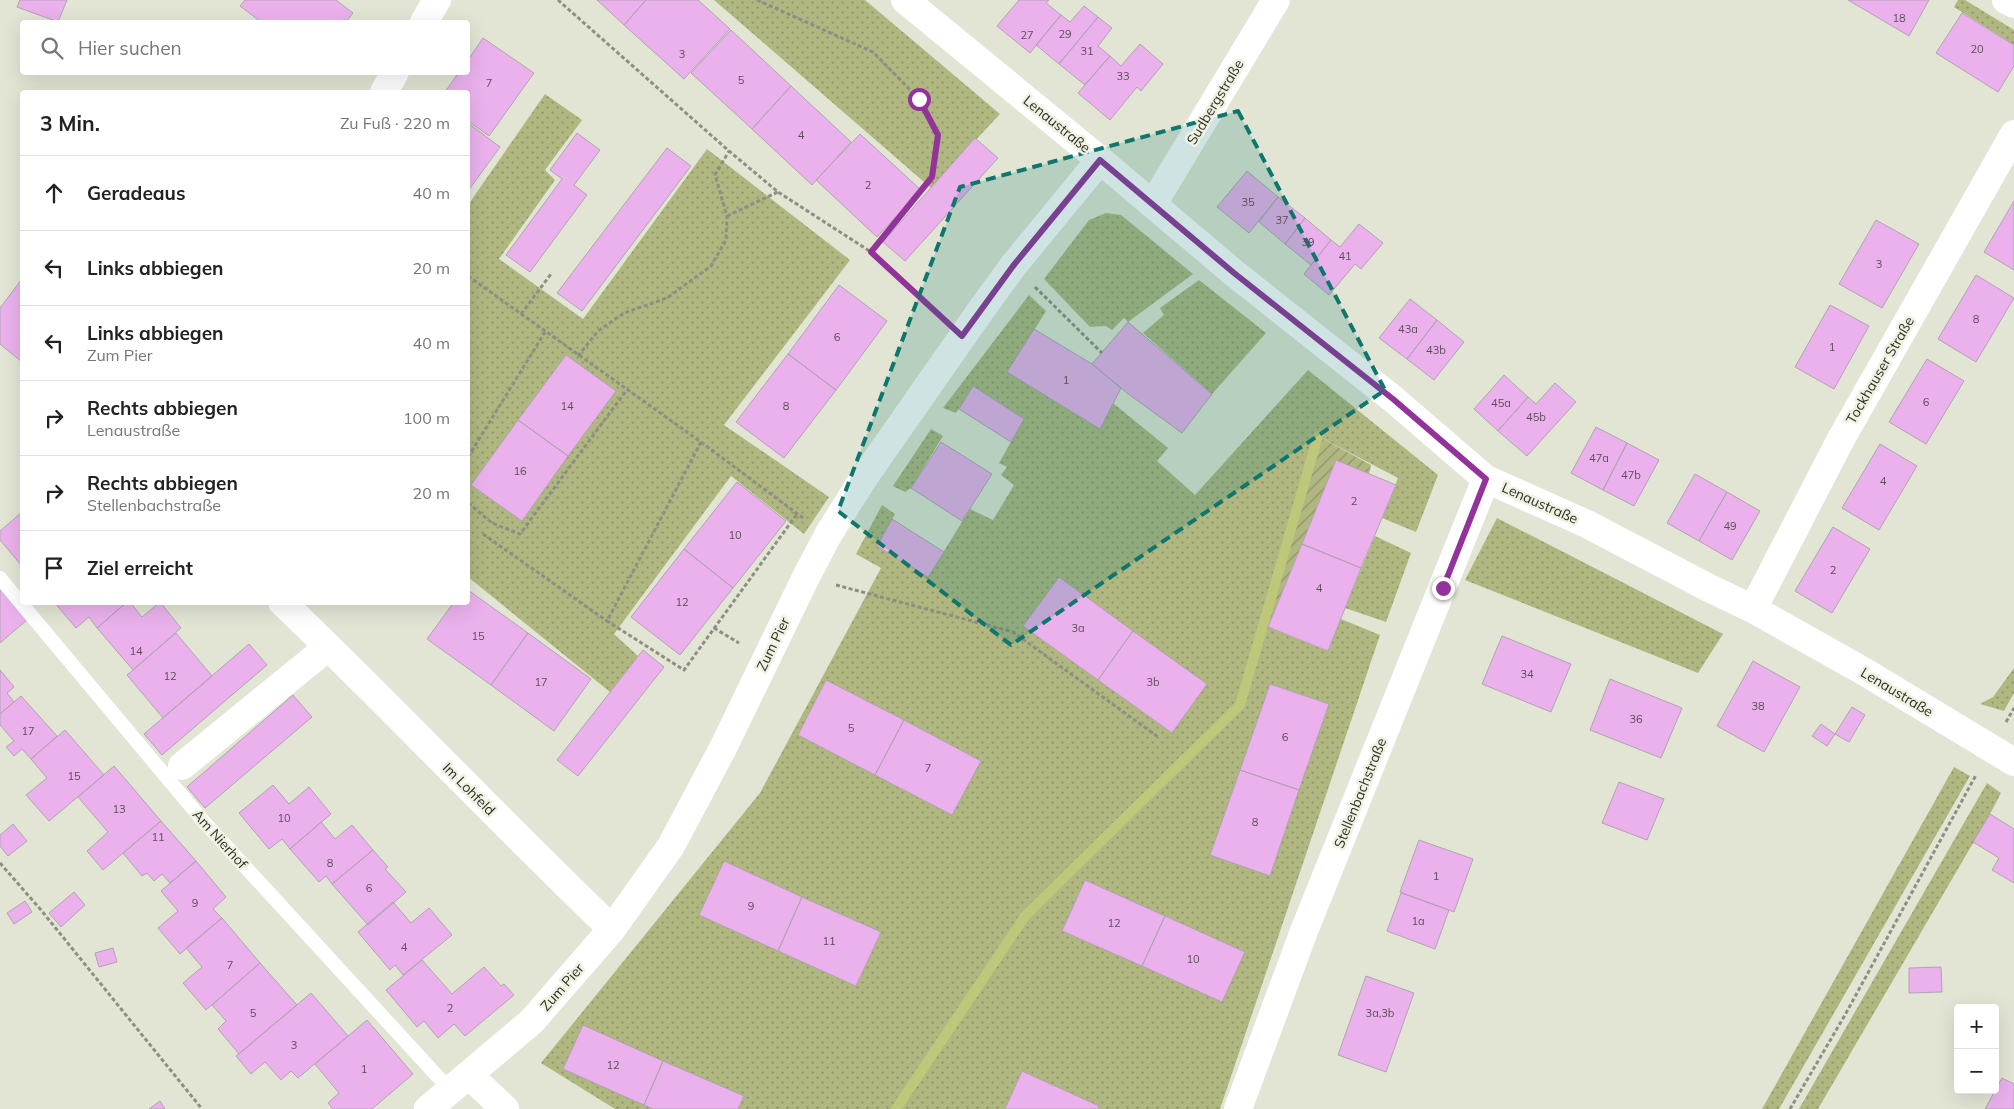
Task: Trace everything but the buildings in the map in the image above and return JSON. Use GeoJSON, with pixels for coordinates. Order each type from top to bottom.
{"type":"FeatureCollection","features":[{"type":"Feature","properties":{"kind":"street"},"geometry":{"type":"LineString","coordinates":[[425,20],[437,0]]}},
{"type":"Feature","properties":{"kind":"street","name":"Lenaustraße"},"geometry":{"type":"LineString","coordinates":[[905,0],[1234,273],[1393,399],[1486,479],[1587,524],[1753,609],[1865,672],[2014,762]]}},
{"type":"Feature","properties":{"kind":"street","name":"Sudbergstraße"},"geometry":{"type":"LineString","coordinates":[[1153,204],[1276,0]]}},
{"type":"Feature","properties":{"kind":"street"},"geometry":{"type":"LineString","coordinates":[[2006,0],[2014,4]]}},
{"type":"Feature","properties":{"kind":"street"},"geometry":{"type":"LineString","coordinates":[[385,90],[393,75]]}},
{"type":"Feature","properties":{"kind":"street","name":"Tockhauser Straße"},"geometry":{"type":"LineString","coordinates":[[1753,609],[1841,439],[2014,134]]}},
{"type":"Feature","properties":{"kind":"street","name":"Zum Pier"},"geometry":{"type":"LineString","coordinates":[[428,1109],[532,1021],[612,930],[671,846],[723,748],[806,576],[828,535],[863,479],[1013,266],[1100,160]]}},
{"type":"Feature","properties":{"kind":"street","name":"Stellenbachstraße"},"geometry":{"type":"LineString","coordinates":[[1238,1109],[1304,931],[1486,479]]}},
{"type":"Feature","properties":{"kind":"street","name":"Im Lohfeld"},"geometry":{"type":"LineString","coordinates":[[285,605],[612,930]]}},
{"type":"Feature","properties":{"kind":"street"},"geometry":{"type":"LineString","coordinates":[[182,766],[328,647]]}},
{"type":"Feature","properties":{"kind":"street"},"geometry":{"type":"LineString","coordinates":[[460,1083],[505,1109]]}},
{"type":"Feature","properties":{"kind":"lane","name":"Am Nierhof"},"geometry":{"type":"LineString","coordinates":[[0,578],[20,602]]}},
{"type":"Feature","properties":{"kind":"lane","name":"Am Nierhof"},"geometry":{"type":"LineString","coordinates":[[23,605],[204,822],[460,1083]]}},
{"type":"Feature","properties":{"kind":"path"},"geometry":{"type":"LineString","coordinates":[[558,0],[778,192],[871,252],[962,336]]}},
{"type":"Feature","properties":{"kind":"path"},"geometry":{"type":"LineString","coordinates":[[758,0],[873,52],[919,99],[938,135],[932,177],[871,252]]}},
{"type":"Feature","properties":{"kind":"path"},"geometry":{"type":"LineString","coordinates":[[578,356],[598,331],[624,313],[667,298],[711,266],[726,240],[727,216],[715,175],[729,151]]}},
{"type":"Feature","properties":{"kind":"path"},"geometry":{"type":"LineString","coordinates":[[727,216],[778,192]]}},
{"type":"Feature","properties":{"kind":"path"},"geometry":{"type":"LineString","coordinates":[[1013,266],[1102,353]]}},
{"type":"Feature","properties":{"kind":"path"},"geometry":{"type":"LineString","coordinates":[[521,314],[551,274]]}},
{"type":"Feature","properties":{"kind":"path"},"geometry":{"type":"LineString","coordinates":[[470,277],[828,535]]}},
{"type":"Feature","properties":{"kind":"path"},"geometry":{"type":"LineString","coordinates":[[470,455],[545,332]]}},
{"type":"Feature","properties":{"kind":"path"},"geometry":{"type":"LineString","coordinates":[[470,505],[492,523],[520,534],[626,390]]}},
{"type":"Feature","properties":{"kind":"path"},"geometry":{"type":"LineString","coordinates":[[607,621],[701,442]]}},
{"type":"Feature","properties":{"kind":"path"},"geometry":{"type":"LineString","coordinates":[[483,534],[607,621],[684,670],[797,514]]}},
{"type":"Feature","properties":{"kind":"path"},"geometry":{"type":"LineString","coordinates":[[806,576],[1013,632],[1158,737]]}},
{"type":"Feature","properties":{"kind":"path"},"geometry":{"type":"LineString","coordinates":[[1790,1109],[2014,708]]}},
{"type":"Feature","properties":{"kind":"path"},"geometry":{"type":"LineString","coordinates":[[0,863],[41,910],[202,1109]]}},
{"type":"Feature","properties":{"kind":"highlighted area"},"geometry":{"type":"Polygon","coordinates":[[[1238,111],[1385,390],[1011,645],[838,511],[960,187],[1238,111]]]}},
{"type":"Feature","properties":{"kind":"green space"},"geometry":{"type":"Polygon","coordinates":[[[714,0],[865,0],[1000,114],[931,188],[714,0]]]}},
{"type":"Feature","properties":{"kind":"green space"},"geometry":{"type":"Polygon","coordinates":[[[1958,0],[1965,0],[2014,30],[2014,45],[1954,7],[1958,0]]]}},
{"type":"Feature","properties":{"kind":"green space"},"geometry":{"type":"Polygon","coordinates":[[[545,94],[582,120],[545,170],[555,180],[499,259],[583,319],[707,149],[850,260],[724,425],[829,497],[804,534],[731,476],[614,634],[638,656],[610,692],[470,579],[470,202],[545,94]]]}},
{"type":"Feature","properties":{"kind":"green space"},"geometry":{"type":"Polygon","coordinates":[[[1106,213],[1121,215],[1193,274],[1128,322],[1124,318],[1112,330],[1106,326],[1090,327],[1044,279],[1089,220],[1106,213]]]}},
{"type":"Feature","properties":{"kind":"green space"},"geometry":{"type":"Polygon","coordinates":[[[1199,280],[1266,333],[1212,394],[1143,333],[1164,315],[1160,308],[1199,280]]]}},
{"type":"Feature","properties":{"kind":"green space"},"geometry":{"type":"Polygon","coordinates":[[[1029,295],[1046,311],[1008,372],[1100,428],[1113,403],[1168,448],[1157,461],[1195,495],[1308,370],[1438,475],[1416,532],[1382,518],[1398,478],[1318,436],[1268,627],[1327,651],[1341,619],[1380,635],[1220,1109],[615,1109],[541,1063],[760,793],[881,568],[856,554],[882,505],[895,514],[878,546],[928,577],[970,509],[993,520],[1014,485],[1001,475],[1007,467],[999,463],[1024,419],[973,386],[956,413],[943,408],[1029,295]]]}},
{"type":"Feature","properties":{"kind":"green space"},"geometry":{"type":"Polygon","coordinates":[[[931,429],[943,436],[911,488],[905,492],[893,486],[931,429]]]}},
{"type":"Feature","properties":{"kind":"green space"},"geometry":{"type":"Polygon","coordinates":[[[1318,436],[1371,465],[1369,474],[1336,461],[1268,627],[1318,436]]]}},
{"type":"Feature","properties":{"kind":"green space"},"geometry":{"type":"Polygon","coordinates":[[[1497,518],[1723,634],[1698,673],[1465,580],[1497,518]]]}},
{"type":"Feature","properties":{"kind":"green space"},"geometry":{"type":"Polygon","coordinates":[[[1375,536],[1411,553],[1386,622],[1345,608],[1375,536]]]}},
{"type":"Feature","properties":{"kind":"green space"},"geometry":{"type":"Polygon","coordinates":[[[2014,668],[2014,693],[2004,711],[1980,704],[1993,697],[2014,668]]]}},
{"type":"Feature","properties":{"kind":"green space"},"geometry":{"type":"Polygon","coordinates":[[[1954,767],[1970,776],[1779,1109],[1762,1109],[1954,767]]]}},
{"type":"Feature","properties":{"kind":"green space"},"geometry":{"type":"Polygon","coordinates":[[[1987,783],[2001,793],[1990,814],[1818,1109],[1799,1109],[1987,783]]]}},
{"type":"Feature","properties":{"kind":"waterway"},"geometry":{"type":"LineString","coordinates":[[896,1109],[1025,916],[1240,705],[1318,436]]}},
{"type":"Feature","properties":{"kind":"route"},"geometry":{"type":"LineString","coordinates":[[919,99],[938,135],[932,177],[871,252],[962,336],[1013,266],[1100,160],[1234,273],[1393,399],[1486,479],[1443,588]]}}]}
